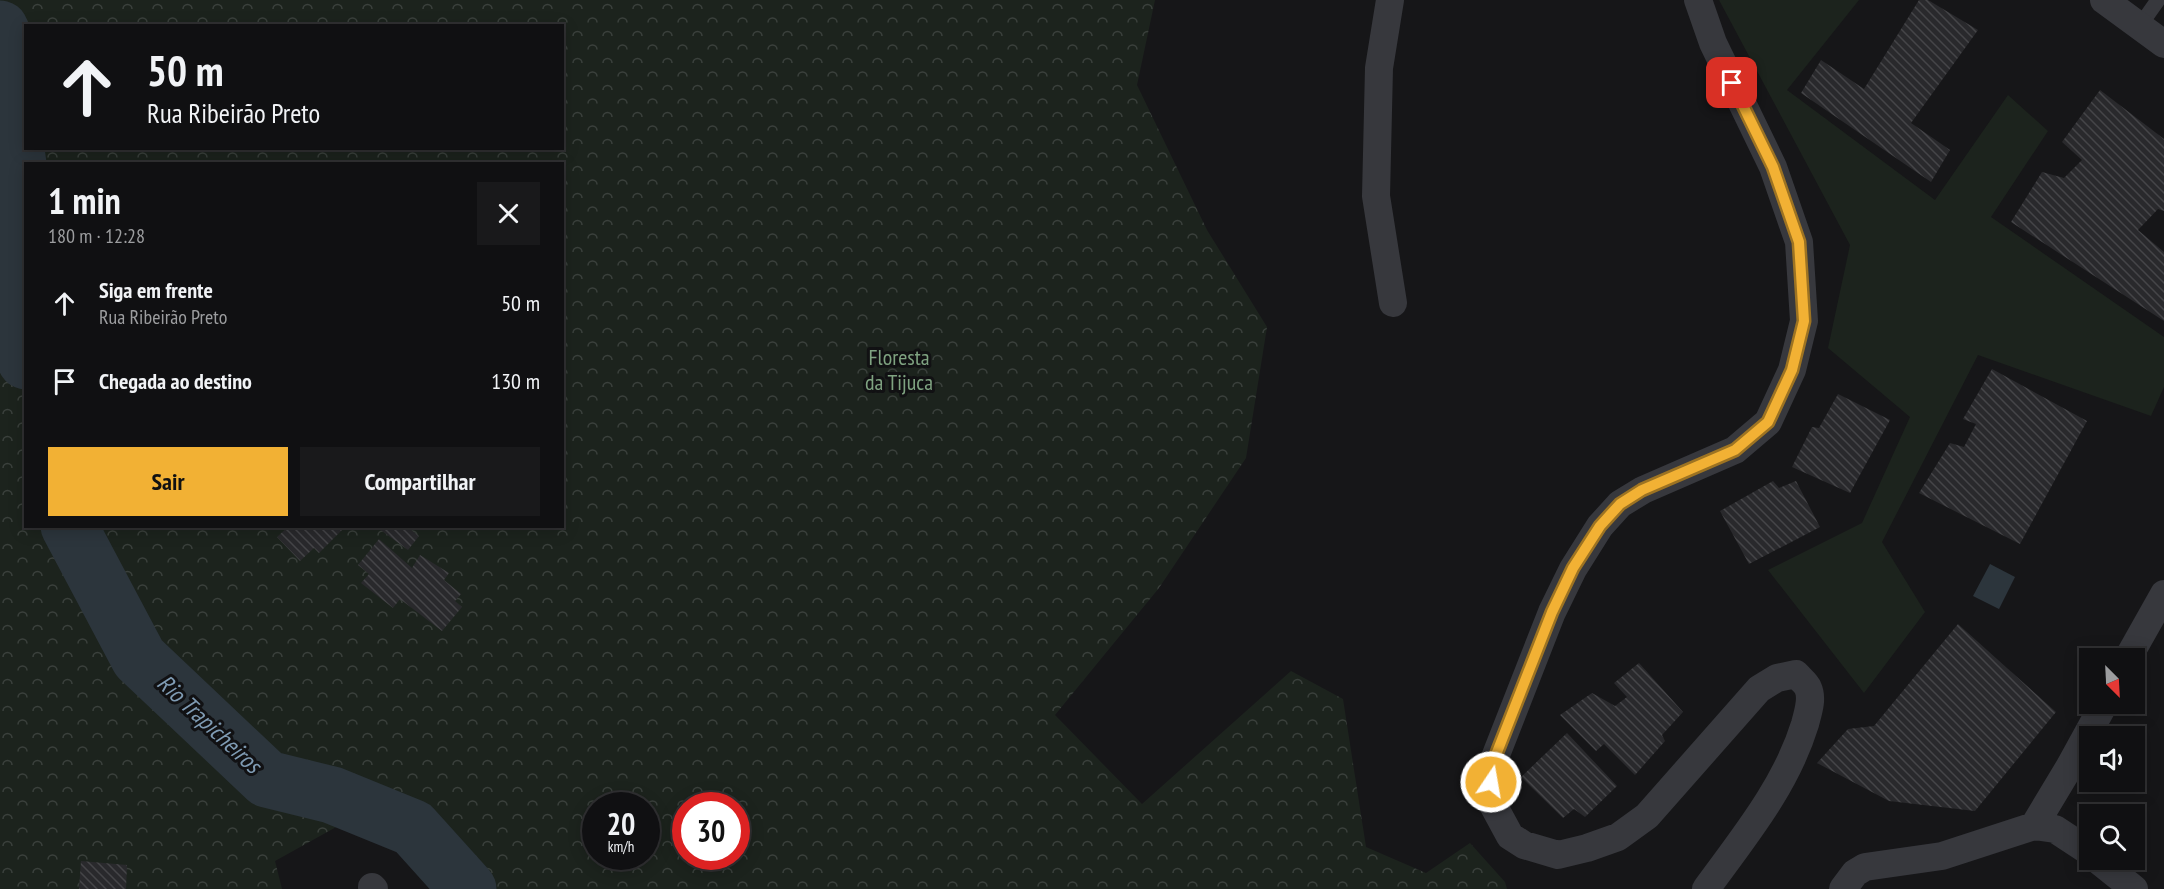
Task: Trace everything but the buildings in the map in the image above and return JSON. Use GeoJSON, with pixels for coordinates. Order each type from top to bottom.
{"type":"FeatureCollection","features":[{"type":"Feature","properties":{"kind":"street"},"geometry":{"type":"LineString","coordinates":[[1390,0],[1379,68],[1376,196],[1393,303]]}},
{"type":"Feature","properties":{"kind":"street"},"geometry":{"type":"LineString","coordinates":[[1698,0],[1713,43],[1773,167],[1799,242],[1804,321],[1792,370],[1768,422],[1735,450],[1642,490],[1620,504],[1600,526],[1573,568],[1552,612],[1492,765],[1490,799],[1510,836],[1524,845],[1558,855],[1618,837],[1647,816],[1759,689],[1777,678],[1796,674],[1808,686],[1810,701],[1797,748],[1782,780],[1749,831],[1706,889]]}},
{"type":"Feature","properties":{"kind":"street"},"geometry":{"type":"LineString","coordinates":[[2104,0],[2164,44]]}},
{"type":"Feature","properties":{"kind":"street"},"geometry":{"type":"LineString","coordinates":[[2134,648],[2164,594]]}},
{"type":"Feature","properties":{"kind":"street"},"geometry":{"type":"LineString","coordinates":[[2034,826],[2099,714]]}},
{"type":"Feature","properties":{"kind":"street"},"geometry":{"type":"LineString","coordinates":[[1843,889],[1855,873],[1865,867],[1942,856],[2034,826],[2055,829],[2079,845]]}},
{"type":"Feature","properties":{"kind":"street"},"geometry":{"type":"LineString","coordinates":[[2110,870],[2134,889]]}},
{"type":"Feature","properties":{"kind":"lane"},"geometry":{"type":"LineString","coordinates":[[2139,27],[2158,0]]}},
{"type":"Feature","properties":{"kind":"green space","name":"Floresta da Tijuca"},"geometry":{"type":"Polygon","coordinates":[[[0,0],[1155,0],[1137,85],[1207,230],[1267,327],[1246,458],[1159,588],[1055,715],[1142,804],[1291,671],[1343,699],[1366,847],[1426,873],[1470,843],[1505,882],[1507,889],[454,889],[374,806],[275,861],[282,889],[0,889],[0,0]]]}},
{"type":"Feature","properties":{"kind":"green space"},"geometry":{"type":"Polygon","coordinates":[[[1719,0],[1859,0],[1787,90],[1935,200],[2008,95],[2048,131],[1991,217],[2164,337],[2164,387],[2151,416],[1978,355],[1882,542],[1925,612],[1864,693],[1768,570],[1862,523],[1910,417],[1828,348],[1850,245],[1719,0]]]}},
{"type":"Feature","properties":{"kind":"shaded area"},"geometry":{"type":"Polygon","coordinates":[[[1990,564],[2015,577],[1999,609],[1973,596],[1990,564]]]}},
{"type":"Feature","properties":{"kind":"waterway","name":"Rio Trapicheiros"},"geometry":{"type":"LineString","coordinates":[[0,29],[19,172],[19,321],[24,350]]}},
{"type":"Feature","properties":{"kind":"waterway","name":"Rio Trapicheiros"},"geometry":{"type":"LineString","coordinates":[[70,528],[139,658],[267,779],[332,795],[413,828],[468,889]]}},
{"type":"Feature","properties":{"kind":"route"},"geometry":{"type":"LineString","coordinates":[[1491,782],[1492,765],[1552,612],[1573,568],[1600,526],[1620,504],[1642,490],[1735,450],[1768,422],[1792,370],[1804,321],[1799,242],[1773,167],[1732,83]]}}]}
